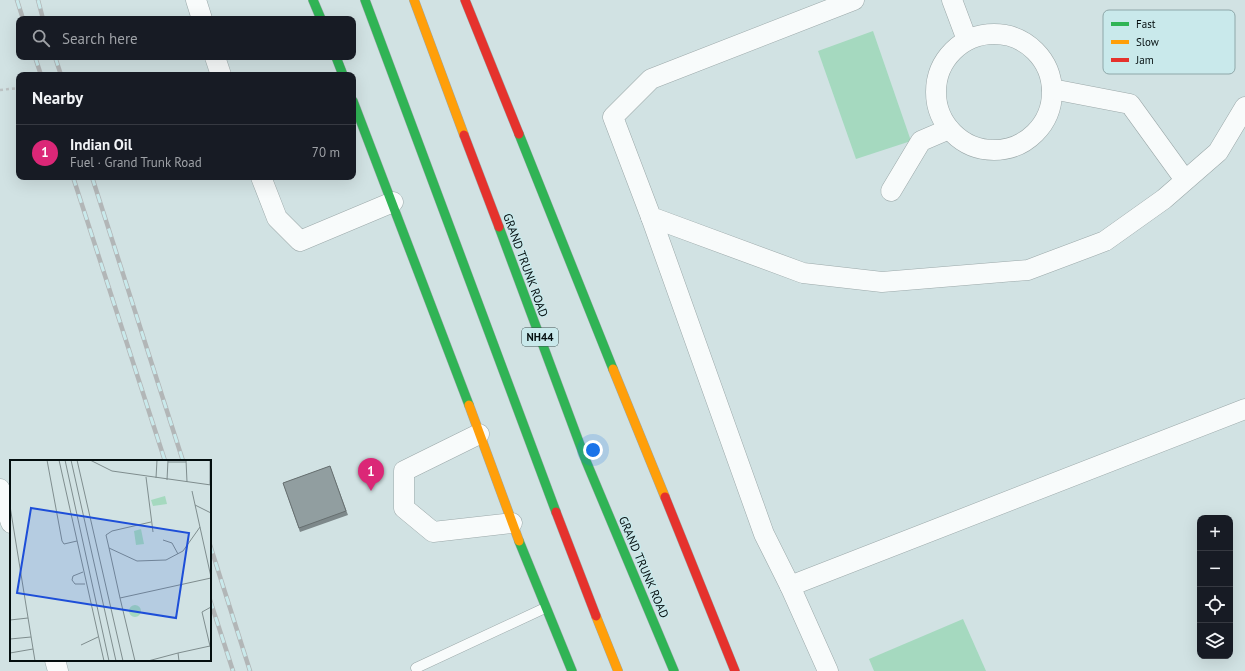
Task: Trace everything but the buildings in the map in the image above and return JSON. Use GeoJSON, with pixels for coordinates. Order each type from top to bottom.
{"type":"FeatureCollection","features":[{"type":"Feature","properties":{"kind":"main road"},"geometry":{"type":"LineString","coordinates":[[313,0],[320,16]]}},
{"type":"Feature","properties":{"kind":"main road"},"geometry":{"type":"LineString","coordinates":[[365,0],[582,583],[618,671]]}},
{"type":"Feature","properties":{"kind":"main road","name":"GRAND TRUNK ROAD"},"geometry":{"type":"LineString","coordinates":[[414,0],[586,461],[674,671]]}},
{"type":"Feature","properties":{"kind":"main road"},"geometry":{"type":"LineString","coordinates":[[465,0],[735,671]]}},
{"type":"Feature","properties":{"kind":"main road"},"geometry":{"type":"LineString","coordinates":[[337,60],[342,72]]}},
{"type":"Feature","properties":{"kind":"main road"},"geometry":{"type":"LineString","coordinates":[[356,109],[393,202],[512,523],[545,608],[572,671]]}},
{"type":"Feature","properties":{"kind":"street"},"geometry":{"type":"LineString","coordinates":[[196,0],[201,16]]}},
{"type":"Feature","properties":{"kind":"street"},"geometry":{"type":"LineString","coordinates":[[828,671],[790,586],[764,534],[651,217],[613,117],[651,79],[854,0]]}},
{"type":"Feature","properties":{"kind":"street"},"geometry":{"type":"LineString","coordinates":[[952,0],[967,40]]}},
{"type":"Feature","properties":{"kind":"street"},"geometry":{"type":"LineString","coordinates":[[1002,35],[1021,41],[1037,53],[1048,70],[1052,89],[1050,107],[1043,123],[1032,136],[1016,146],[999,150],[981,149],[965,142],[949,129],[942,117],[937,101],[936,84],[941,68],[951,54],[967,40],[982,36],[1002,35]]}},
{"type":"Feature","properties":{"kind":"street"},"geometry":{"type":"LineString","coordinates":[[216,60],[220,72]]}},
{"type":"Feature","properties":{"kind":"street"},"geometry":{"type":"LineString","coordinates":[[1052,89],[1130,104],[1185,180]]}},
{"type":"Feature","properties":{"kind":"street"},"geometry":{"type":"LineString","coordinates":[[651,217],[802,273],[882,282],[1028,270],[1105,241],[1164,199],[1218,152],[1245,107]]}},
{"type":"Feature","properties":{"kind":"street"},"geometry":{"type":"LineString","coordinates":[[891,191],[921,141],[949,129]]}},
{"type":"Feature","properties":{"kind":"street"},"geometry":{"type":"LineString","coordinates":[[262,180],[277,218],[300,241],[393,202]]}},
{"type":"Feature","properties":{"kind":"street"},"geometry":{"type":"LineString","coordinates":[[790,586],[1245,409]]}},
{"type":"Feature","properties":{"kind":"street"},"geometry":{"type":"LineString","coordinates":[[479,434],[404,471],[404,508],[433,532],[512,523]]}},
{"type":"Feature","properties":{"kind":"street"},"geometry":{"type":"LineString","coordinates":[[0,489],[10,520]]}},
{"type":"Feature","properties":{"kind":"street"},"geometry":{"type":"LineString","coordinates":[[55,661],[58,671]]}},
{"type":"Feature","properties":{"kind":"lane"},"geometry":{"type":"LineString","coordinates":[[416,668],[545,608]]}},
{"type":"Feature","properties":{"kind":"path"},"geometry":{"type":"LineString","coordinates":[[0,90],[16,88]]}},
{"type":"Feature","properties":{"kind":"green space"},"geometry":{"type":"Polygon","coordinates":[[[873,31],[911,141],[856,159],[818,51],[873,31]]]}},
{"type":"Feature","properties":{"kind":"green space"},"geometry":{"type":"Polygon","coordinates":[[[963,619],[986,671],[874,671],[869,659],[963,619]]]}},
{"type":"Feature","properties":{"kind":"railway"},"geometry":{"type":"LineString","coordinates":[[17,0],[22,16]]}},
{"type":"Feature","properties":{"kind":"railway"},"geometry":{"type":"LineString","coordinates":[[38,0],[42,16]]}},
{"type":"Feature","properties":{"kind":"railway"},"geometry":{"type":"LineString","coordinates":[[36,60],[40,72]]}},
{"type":"Feature","properties":{"kind":"railway"},"geometry":{"type":"LineString","coordinates":[[56,60],[60,72]]}},
{"type":"Feature","properties":{"kind":"railway"},"geometry":{"type":"LineString","coordinates":[[74,180],[165,460]]}},
{"type":"Feature","properties":{"kind":"railway"},"geometry":{"type":"LineString","coordinates":[[93,180],[183,460]]}},
{"type":"Feature","properties":{"kind":"railway"},"geometry":{"type":"LineString","coordinates":[[211,548],[250,671]]}},
{"type":"Feature","properties":{"kind":"railway"},"geometry":{"type":"LineString","coordinates":[[211,603],[233,671]]}},
{"type":"Feature","properties":{"kind":"traffic: fast"},"geometry":{"type":"LineString","coordinates":[[313,0],[320,16]]}},
{"type":"Feature","properties":{"kind":"traffic: fast"},"geometry":{"type":"LineString","coordinates":[[365,0],[556,512]]}},
{"type":"Feature","properties":{"kind":"traffic: fast"},"geometry":{"type":"LineString","coordinates":[[337,60],[342,72]]}},
{"type":"Feature","properties":{"kind":"traffic: fast"},"geometry":{"type":"LineString","coordinates":[[356,109],[469,405]]}},
{"type":"Feature","properties":{"kind":"traffic: fast"},"geometry":{"type":"LineString","coordinates":[[519,134],[613,369]]}},
{"type":"Feature","properties":{"kind":"traffic: fast"},"geometry":{"type":"LineString","coordinates":[[499,227],[586,461],[674,671]]}},
{"type":"Feature","properties":{"kind":"traffic: fast"},"geometry":{"type":"LineString","coordinates":[[519,541],[572,671]]}},
{"type":"Feature","properties":{"kind":"traffic: slow"},"geometry":{"type":"LineString","coordinates":[[414,0],[464,135]]}},
{"type":"Feature","properties":{"kind":"traffic: slow"},"geometry":{"type":"LineString","coordinates":[[613,369],[665,497]]}},
{"type":"Feature","properties":{"kind":"traffic: slow"},"geometry":{"type":"LineString","coordinates":[[469,405],[519,541]]}},
{"type":"Feature","properties":{"kind":"traffic: slow"},"geometry":{"type":"LineString","coordinates":[[596,616],[618,671]]}},
{"type":"Feature","properties":{"kind":"traffic: jam"},"geometry":{"type":"LineString","coordinates":[[465,0],[519,134]]}},
{"type":"Feature","properties":{"kind":"traffic: jam"},"geometry":{"type":"LineString","coordinates":[[464,135],[499,227]]}},
{"type":"Feature","properties":{"kind":"traffic: jam"},"geometry":{"type":"LineString","coordinates":[[665,497],[735,671]]}},
{"type":"Feature","properties":{"kind":"traffic: jam"},"geometry":{"type":"LineString","coordinates":[[556,512],[596,616]]}},
{"type":"Feature","properties":{"kind":"place","name":"Indian Oil"},"geometry":{"type":"Point","coordinates":[371,491]}}]}
